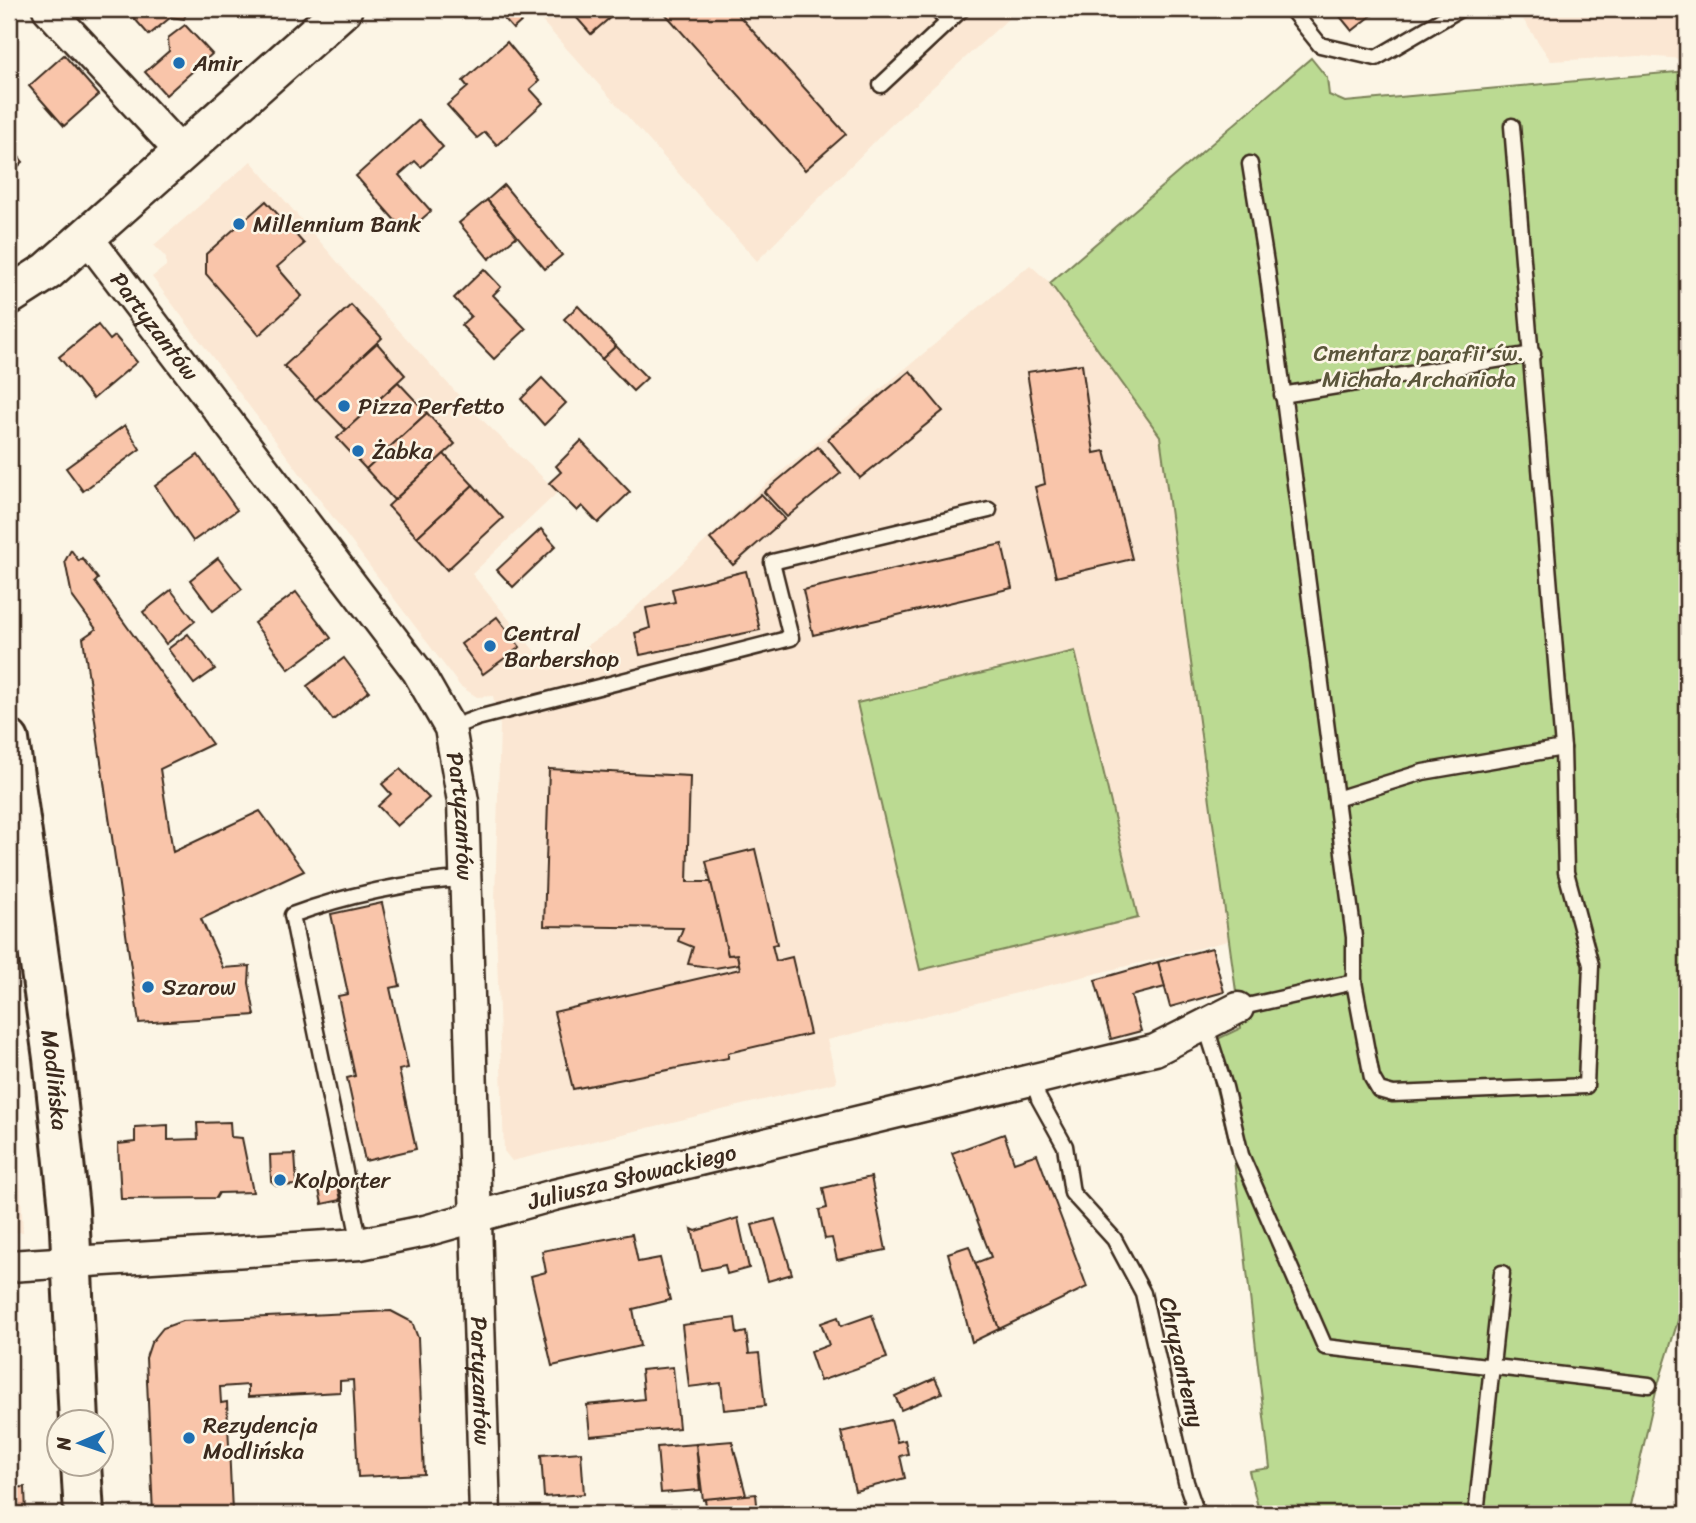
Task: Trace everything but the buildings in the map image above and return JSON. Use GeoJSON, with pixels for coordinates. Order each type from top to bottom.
{"type":"FeatureCollection","features":[{"type":"Feature","properties":{"kind":"main road","name":"Modlińska"},"geometry":{"type":"LineString","coordinates":[[9,740],[53,1058],[72,1263],[78,1408]]}},
{"type":"Feature","properties":{"kind":"main road"},"geometry":{"type":"LineString","coordinates":[[82,1478],[83,1514]]}},
{"type":"Feature","properties":{"kind":"street"},"geometry":{"type":"LineString","coordinates":[[48,9],[181,152]]}},
{"type":"Feature","properties":{"kind":"street"},"geometry":{"type":"LineString","coordinates":[[9,296],[48,271],[343,9]]}},
{"type":"Feature","properties":{"kind":"street","name":"Partyzantów"},"geometry":{"type":"LineString","coordinates":[[87,237],[418,672],[437,700],[450,728],[463,801],[485,1514]]}},
{"type":"Feature","properties":{"kind":"street"},"geometry":{"type":"LineString","coordinates":[[9,321],[48,271]]}},
{"type":"Feature","properties":{"kind":"street","name":"Juliusza Słowackiego"},"geometry":{"type":"LineString","coordinates":[[9,1266],[360,1244],[1155,1050],[1238,1008]]}},
{"type":"Feature","properties":{"kind":"lane"},"geometry":{"type":"LineString","coordinates":[[936,9],[948,22]]}},
{"type":"Feature","properties":{"kind":"lane"},"geometry":{"type":"LineString","coordinates":[[881,85],[962,9]]}},
{"type":"Feature","properties":{"kind":"lane"},"geometry":{"type":"LineString","coordinates":[[1291,9],[1320,45],[1376,58],[1460,9]]}},
{"type":"Feature","properties":{"kind":"lane"},"geometry":{"type":"LineString","coordinates":[[1250,164],[1267,269],[1354,937],[1354,982],[1373,1078],[1379,1090],[1393,1094],[1586,1086],[1591,965],[1566,872],[1563,748],[1533,354],[1512,126]]}},
{"type":"Feature","properties":{"kind":"lane"},"geometry":{"type":"LineString","coordinates":[[1282,395],[1533,354]]}},
{"type":"Feature","properties":{"kind":"lane"},"geometry":{"type":"LineString","coordinates":[[450,728],[477,718],[791,638],[772,562],[989,510]]}},
{"type":"Feature","properties":{"kind":"lane"},"geometry":{"type":"LineString","coordinates":[[1336,799],[1423,772],[1521,752],[1563,748]]}},
{"type":"Feature","properties":{"kind":"lane"},"geometry":{"type":"LineString","coordinates":[[360,1244],[292,915],[313,907],[436,880],[466,879]]}},
{"type":"Feature","properties":{"kind":"lane"},"geometry":{"type":"LineString","coordinates":[[1238,1008],[1354,982]]}},
{"type":"Feature","properties":{"kind":"lane"},"geometry":{"type":"LineString","coordinates":[[1205,1024],[1225,1087],[1241,1155],[1325,1347],[1649,1385]]}},
{"type":"Feature","properties":{"kind":"lane","name":"Chryzantemy"},"geometry":{"type":"LineString","coordinates":[[1033,1080],[1039,1099],[1065,1146],[1072,1193],[1114,1239],[1143,1293],[1186,1482],[1197,1514]]}},
{"type":"Feature","properties":{"kind":"lane"},"geometry":{"type":"LineString","coordinates":[[1476,1514],[1502,1273]]}},
{"type":"Feature","properties":{"kind":"shaded area"},"geometry":{"type":"Polygon","coordinates":[[[531,9],[1019,9],[889,127],[757,261],[531,9]]]}},
{"type":"Feature","properties":{"kind":"shaded area"},"geometry":{"type":"Polygon","coordinates":[[[1516,9],[1687,9],[1687,59],[1639,56],[1551,61],[1516,9]]]}},
{"type":"Feature","properties":{"kind":"shaded area"},"geometry":{"type":"Polygon","coordinates":[[[251,161],[352,279],[474,412],[558,492],[472,574],[550,670],[614,628],[757,492],[1030,265],[1050,283],[1160,435],[1228,941],[827,1040],[837,1082],[512,1161],[504,1151],[495,900],[500,726],[493,696],[477,697],[460,686],[152,277],[166,266],[166,258],[154,245],[251,161]]]}},
{"type":"Feature","properties":{"kind":"shaded area"},"geometry":{"type":"Polygon","coordinates":[[[9,1100],[17,1124],[23,1232],[9,1233],[9,1100]]]}},
{"type":"Feature","properties":{"kind":"green space","name":"Cmentarz parafii św. Michała Archanioła"},"geometry":{"type":"Polygon","coordinates":[[[1311,58],[1327,78],[1329,95],[1345,102],[1687,71],[1687,1292],[1656,1391],[1628,1514],[1271,1514],[1259,1511],[1249,1471],[1270,1468],[1234,1160],[1205,1045],[1241,1028],[1160,436],[1050,283],[1311,58]]]}},
{"type":"Feature","properties":{"kind":"green space"},"geometry":{"type":"Polygon","coordinates":[[[1075,651],[1138,918],[920,970],[857,703],[1075,651]]]}},
{"type":"Feature","properties":{"kind":"place","name":"Amir"},"geometry":{"type":"Point","coordinates":[179,63]}},
{"type":"Feature","properties":{"kind":"place","name":"Millennium Bank"},"geometry":{"type":"Point","coordinates":[239,224]}},
{"type":"Feature","properties":{"kind":"place","name":"Pizza Perfetto"},"geometry":{"type":"Point","coordinates":[344,406]}},
{"type":"Feature","properties":{"kind":"place","name":"Żabka"},"geometry":{"type":"Point","coordinates":[358,451]}},
{"type":"Feature","properties":{"kind":"place","name":"Central Barbershop"},"geometry":{"type":"Point","coordinates":[490,646]}},
{"type":"Feature","properties":{"kind":"place","name":"Szarow"},"geometry":{"type":"Point","coordinates":[148,987]}},
{"type":"Feature","properties":{"kind":"place","name":"Kolporter"},"geometry":{"type":"Point","coordinates":[280,1180]}},
{"type":"Feature","properties":{"kind":"place","name":"Rezydencja Modlińska"},"geometry":{"type":"Point","coordinates":[189,1438]}}]}
